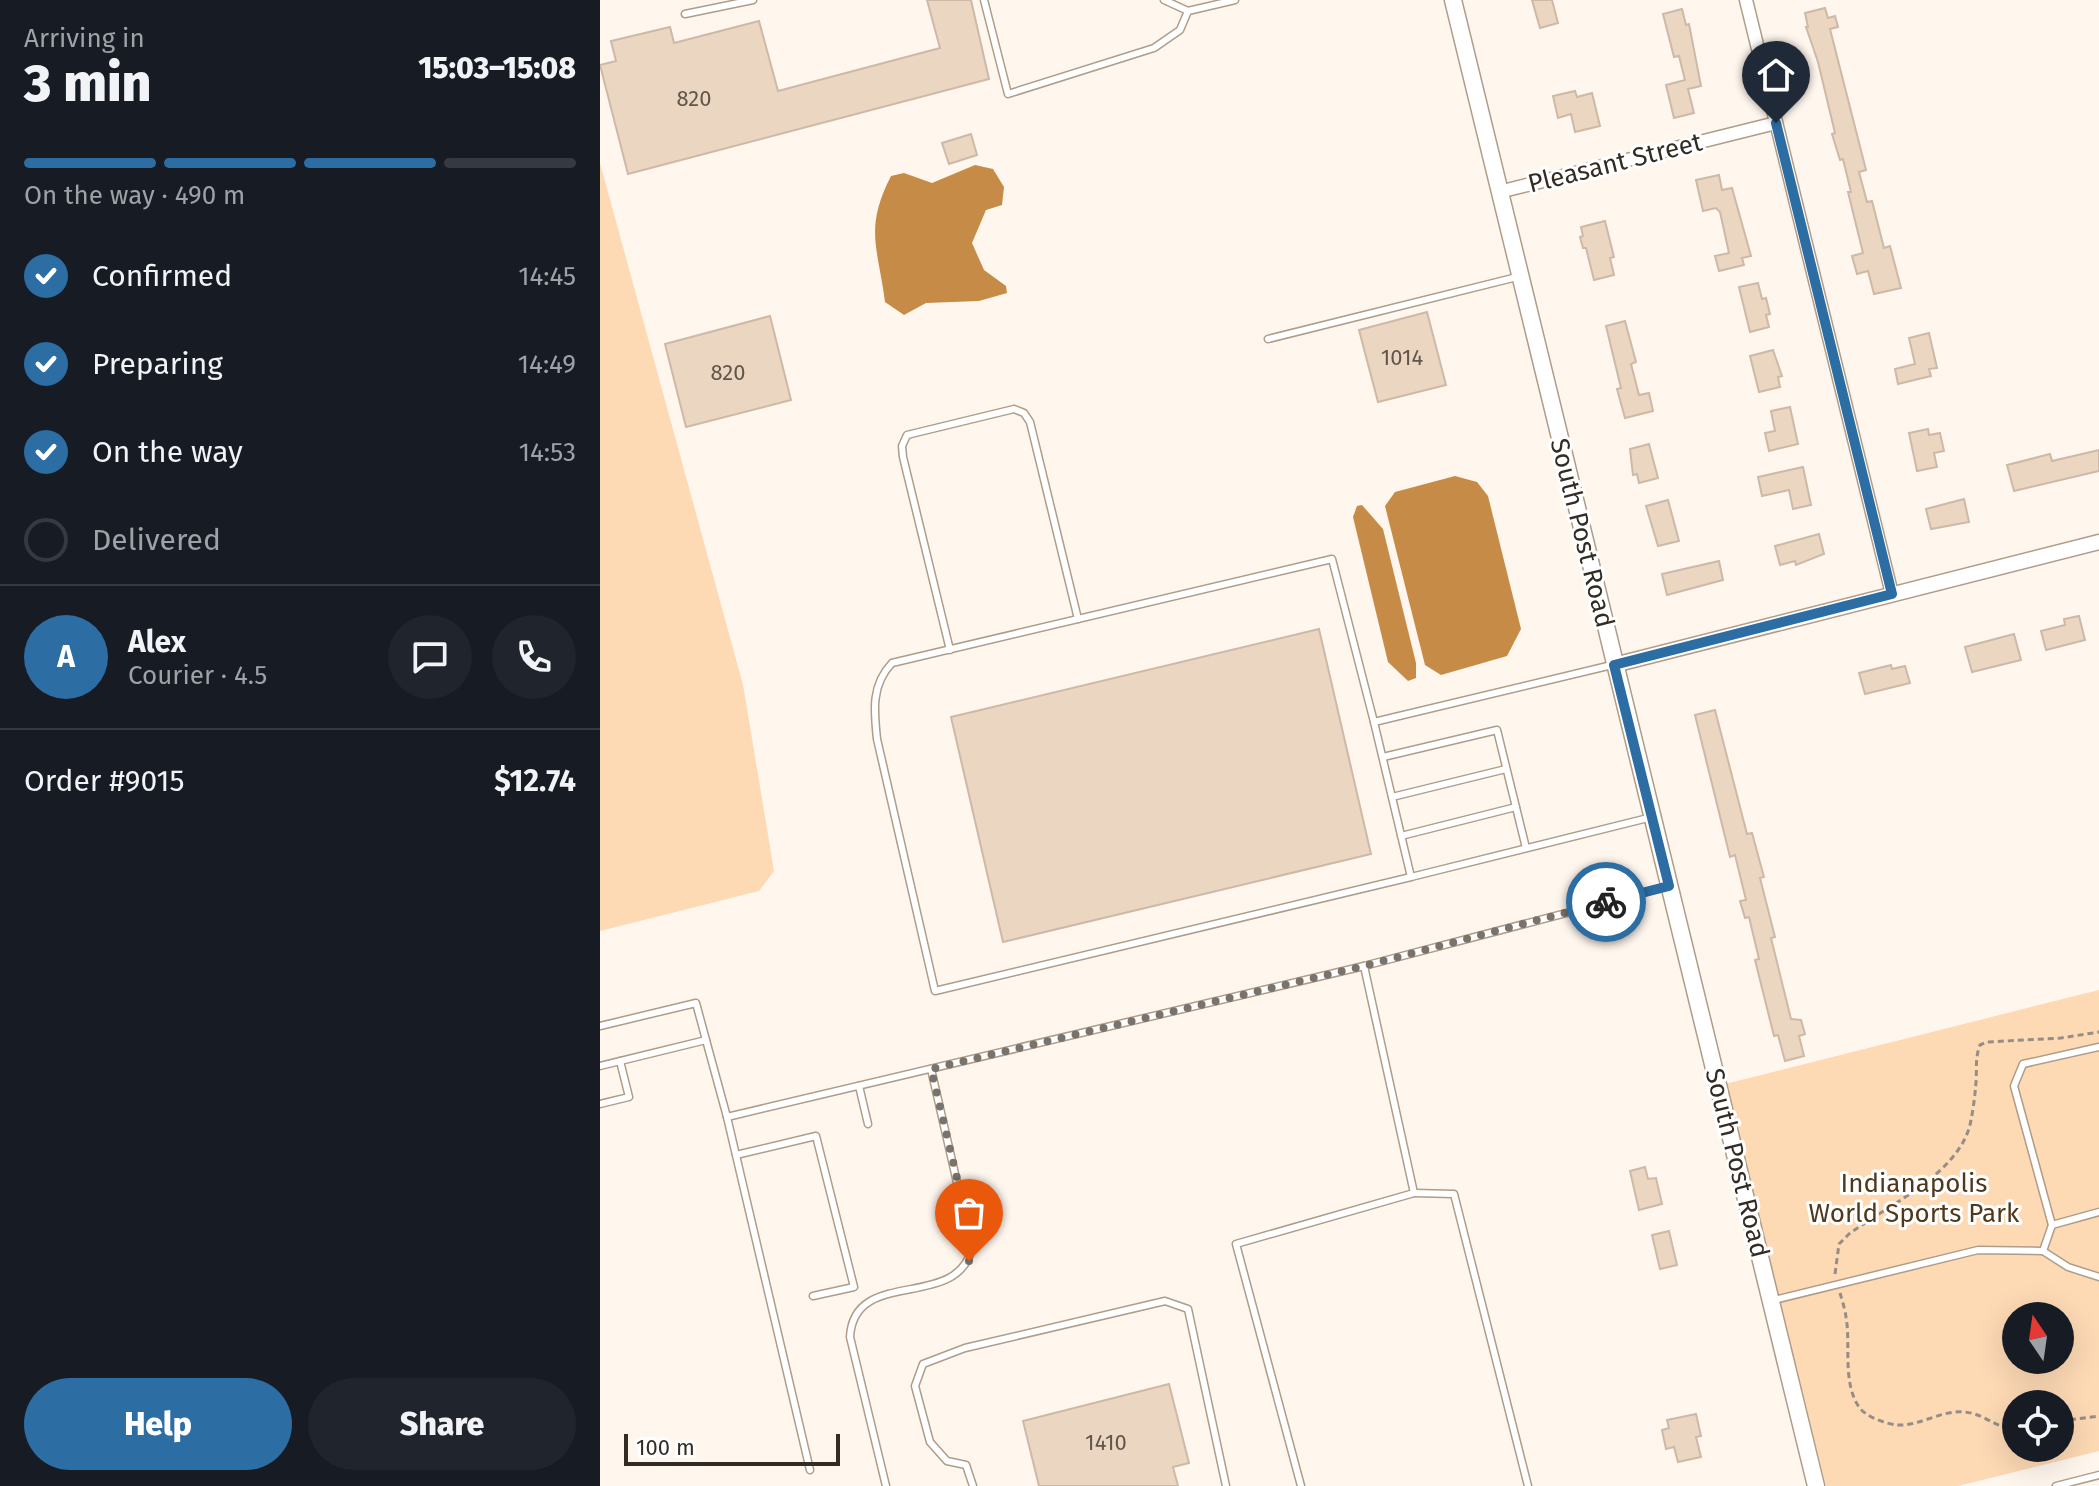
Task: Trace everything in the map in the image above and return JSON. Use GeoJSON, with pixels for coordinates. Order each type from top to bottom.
{"type":"FeatureCollection","features":[{"type":"Feature","properties":{"kind":"main road","name":"South Post Road"},"geometry":{"type":"LineString","coordinates":[[1453,0],[1816,1486]]}},
{"type":"Feature","properties":{"kind":"street"},"geometry":{"type":"LineString","coordinates":[[1746,0],[1892,594]]}},
{"type":"Feature","properties":{"kind":"street","name":"Pleasant Street"},"geometry":{"type":"LineString","coordinates":[[1499,192],[1776,123]]}},
{"type":"Feature","properties":{"kind":"street"},"geometry":{"type":"LineString","coordinates":[[1614,665],[2099,542]]}},
{"type":"Feature","properties":{"kind":"lane"},"geometry":{"type":"LineString","coordinates":[[685,14],[753,0]]}},
{"type":"Feature","properties":{"kind":"lane"},"geometry":{"type":"LineString","coordinates":[[984,0],[1008,94],[1154,48],[1180,30],[1188,11]]}},
{"type":"Feature","properties":{"kind":"lane"},"geometry":{"type":"LineString","coordinates":[[1164,0],[1188,11],[1235,0]]}},
{"type":"Feature","properties":{"kind":"lane"},"geometry":{"type":"LineString","coordinates":[[1268,339],[1520,277]]}},
{"type":"Feature","properties":{"kind":"lane"},"geometry":{"type":"LineString","coordinates":[[950,650],[902,446],[907,435],[1014,409],[1024,413],[1030,422],[1078,619]]}},
{"type":"Feature","properties":{"kind":"lane"},"geometry":{"type":"LineString","coordinates":[[1411,877],[1332,559],[892,663],[880,676],[874,711],[877,739],[935,991],[1411,877],[1652,817]]}},
{"type":"Feature","properties":{"kind":"lane"},"geometry":{"type":"LineString","coordinates":[[1374,722],[1614,665]]}},
{"type":"Feature","properties":{"kind":"lane"},"geometry":{"type":"LineString","coordinates":[[1383,757],[1497,730],[1526,848]]}},
{"type":"Feature","properties":{"kind":"lane"},"geometry":{"type":"LineString","coordinates":[[1392,797],[1506,769]]}},
{"type":"Feature","properties":{"kind":"lane"},"geometry":{"type":"LineString","coordinates":[[1401,836],[1516,807]]}},
{"type":"Feature","properties":{"kind":"lane"},"geometry":{"type":"LineString","coordinates":[[727,1117],[1364,966],[1669,886]]}},
{"type":"Feature","properties":{"kind":"lane"},"geometry":{"type":"LineString","coordinates":[[1364,966],[1414,1193]]}},
{"type":"Feature","properties":{"kind":"lane"},"geometry":{"type":"LineString","coordinates":[[600,1026],[696,1003],[727,1117],[810,1470]]}},
{"type":"Feature","properties":{"kind":"lane"},"geometry":{"type":"LineString","coordinates":[[600,1066],[706,1040]]}},
{"type":"Feature","properties":{"kind":"lane"},"geometry":{"type":"LineString","coordinates":[[2043,1251],[2052,1225],[2014,1086],[2017,1073],[2023,1064],[2099,1047]]}},
{"type":"Feature","properties":{"kind":"lane"},"geometry":{"type":"LineString","coordinates":[[600,1104],[629,1097],[620,1061]]}},
{"type":"Feature","properties":{"kind":"lane"},"geometry":{"type":"LineString","coordinates":[[886,1486],[850,1337],[851,1325],[856,1312],[878,1297],[954,1278],[969,1261],[972,1248],[931,1069]]}},
{"type":"Feature","properties":{"kind":"lane"},"geometry":{"type":"LineString","coordinates":[[859,1086],[868,1124]]}},
{"type":"Feature","properties":{"kind":"lane"},"geometry":{"type":"LineString","coordinates":[[736,1155],[816,1136],[854,1287],[813,1296]]}},
{"type":"Feature","properties":{"kind":"lane"},"geometry":{"type":"LineString","coordinates":[[1301,1486],[1236,1244],[1414,1193],[1454,1194],[1528,1486]]}},
{"type":"Feature","properties":{"kind":"lane"},"geometry":{"type":"LineString","coordinates":[[2052,1225],[2099,1212]]}},
{"type":"Feature","properties":{"kind":"lane"},"geometry":{"type":"LineString","coordinates":[[1770,1300],[1978,1250],[2043,1251],[2068,1267],[2099,1277]]}},
{"type":"Feature","properties":{"kind":"lane"},"geometry":{"type":"LineString","coordinates":[[973,1486],[966,1465],[947,1461],[930,1442],[915,1386],[923,1364],[965,1348],[1165,1301],[1188,1309],[1226,1486]]}},
{"type":"Feature","properties":{"kind":"lane"},"geometry":{"type":"LineString","coordinates":[[2056,1486],[2099,1475]]}},
{"type":"Feature","properties":{"kind":"path"},"geometry":{"type":"LineString","coordinates":[[1834,1273],[1839,1244],[1925,1183],[1962,1145],[1973,1113],[1975,1057],[1980,1045],[2099,1032]]}},
{"type":"Feature","properties":{"kind":"path"},"geometry":{"type":"LineString","coordinates":[[1839,1289],[1846,1317],[1850,1382],[1860,1409],[1884,1422],[1901,1425],[1950,1412],[1967,1412],[2002,1425]]}},
{"type":"Feature","properties":{"kind":"path"},"geometry":{"type":"LineString","coordinates":[[2074,1419],[2099,1416]]}},
{"type":"Feature","properties":{"kind":"green space"},"geometry":{"type":"Polygon","coordinates":[[[600,163],[743,685],[774,871],[759,891],[600,931],[600,163]]]}},
{"type":"Feature","properties":{"kind":"green space","name":"Indianapolis World Sports Park"},"geometry":{"type":"Polygon","coordinates":[[[2099,990],[2099,1451],[2074,1457],[2074,1390],[2002,1390],[2002,1462],[2055,1462],[1958,1486],[1826,1486],[1725,1084],[2099,990]]]}},
{"type":"Feature","properties":{"kind":"shaded area"},"geometry":{"type":"Polygon","coordinates":[[[975,165],[993,169],[1004,187],[1002,205],[986,210],[972,243],[984,270],[1006,286],[1007,293],[979,301],[926,303],[904,315],[885,302],[875,238],[878,210],[891,176],[904,173],[932,183],[975,165]]]}},
{"type":"Feature","properties":{"kind":"shaded area"},"geometry":{"type":"Polygon","coordinates":[[[1455,476],[1477,482],[1488,496],[1521,629],[1507,656],[1441,675],[1425,665],[1385,506],[1395,492],[1455,476]]]}},
{"type":"Feature","properties":{"kind":"shaded area"},"geometry":{"type":"Polygon","coordinates":[[[1362,505],[1383,529],[1416,663],[1416,678],[1408,681],[1388,662],[1353,517],[1357,506],[1362,505]]]}},
{"type":"Feature","properties":{"kind":"building"},"geometry":{"type":"Polygon","coordinates":[[[927,0],[971,0],[989,79],[628,174],[600,65],[616,61],[611,41],[670,27],[674,43],[759,21],[778,91],[940,48],[927,0]]]}},
{"type":"Feature","properties":{"kind":"building"},"geometry":{"type":"Polygon","coordinates":[[[1532,0],[1552,0],[1558,23],[1540,28],[1532,0]]]}},
{"type":"Feature","properties":{"kind":"building"},"geometry":{"type":"Polygon","coordinates":[[[1825,8],[1828,18],[1835,16],[1838,27],[1830,29],[1866,170],[1859,172],[1867,202],[1872,201],[1884,248],[1890,246],[1901,288],[1874,294],[1868,271],[1857,274],[1852,256],[1863,253],[1848,192],[1851,192],[1843,159],[1840,160],[1832,134],[1835,133],[1818,62],[1806,27],[1805,13],[1825,8]]]}},
{"type":"Feature","properties":{"kind":"building"},"geometry":{"type":"Polygon","coordinates":[[[1682,9],[1686,25],[1689,24],[1701,86],[1688,89],[1694,113],[1674,118],[1666,85],[1685,80],[1679,56],[1674,57],[1663,14],[1682,9]]]}},
{"type":"Feature","properties":{"kind":"building"},"geometry":{"type":"Polygon","coordinates":[[[1575,91],[1577,97],[1592,93],[1600,126],[1575,132],[1571,114],[1558,118],[1553,96],[1575,91]]]}},
{"type":"Feature","properties":{"kind":"building"},"geometry":{"type":"Polygon","coordinates":[[[971,134],[977,155],[949,164],[942,143],[971,134]]]}},
{"type":"Feature","properties":{"kind":"building"},"geometry":{"type":"Polygon","coordinates":[[[1719,175],[1722,190],[1732,188],[1751,256],[1742,258],[1744,265],[1719,271],[1715,256],[1729,253],[1720,212],[1716,208],[1703,211],[1696,180],[1719,175]]]}},
{"type":"Feature","properties":{"kind":"building"},"geometry":{"type":"Polygon","coordinates":[[[1605,221],[1614,257],[1610,258],[1614,275],[1594,280],[1580,237],[1583,236],[1581,227],[1605,221]]]}},
{"type":"Feature","properties":{"kind":"building"},"geometry":{"type":"Polygon","coordinates":[[[1758,283],[1770,314],[1766,315],[1769,327],[1750,332],[1739,287],[1758,283]]]}},
{"type":"Feature","properties":{"kind":"building"},"geometry":{"type":"Polygon","coordinates":[[[1427,312],[1446,385],[1378,402],[1359,330],[1427,312]]]}},
{"type":"Feature","properties":{"kind":"building"},"geometry":{"type":"Polygon","coordinates":[[[770,316],[791,400],[686,427],[665,344],[770,316]]]}},
{"type":"Feature","properties":{"kind":"building"},"geometry":{"type":"Polygon","coordinates":[[[1625,321],[1636,362],[1631,364],[1639,395],[1649,393],[1653,411],[1625,418],[1606,326],[1625,321]]]}},
{"type":"Feature","properties":{"kind":"building"},"geometry":{"type":"Polygon","coordinates":[[[1929,333],[1937,368],[1929,369],[1931,376],[1898,384],[1895,369],[1915,364],[1909,338],[1929,333]]]}},
{"type":"Feature","properties":{"kind":"building"},"geometry":{"type":"Polygon","coordinates":[[[1773,350],[1782,376],[1778,377],[1780,387],[1759,392],[1750,356],[1773,350]]]}},
{"type":"Feature","properties":{"kind":"building"},"geometry":{"type":"Polygon","coordinates":[[[1790,407],[1798,444],[1769,451],[1765,433],[1775,431],[1771,411],[1790,407]]]}},
{"type":"Feature","properties":{"kind":"building"},"geometry":{"type":"Polygon","coordinates":[[[1928,429],[1929,435],[1940,433],[1944,451],[1934,453],[1937,467],[1917,471],[1909,433],[1928,429]]]}},
{"type":"Feature","properties":{"kind":"building"},"geometry":{"type":"Polygon","coordinates":[[[1649,444],[1658,478],[1639,483],[1637,474],[1633,475],[1630,449],[1649,444]]]}},
{"type":"Feature","properties":{"kind":"building"},"geometry":{"type":"Polygon","coordinates":[[[2099,450],[2099,471],[2014,491],[2007,465],[2050,454],[2052,461],[2099,450]]]}},
{"type":"Feature","properties":{"kind":"building"},"geometry":{"type":"Polygon","coordinates":[[[1803,467],[1811,505],[1793,509],[1789,490],[1762,496],[1758,477],[1803,467]]]}},
{"type":"Feature","properties":{"kind":"building"},"geometry":{"type":"Polygon","coordinates":[[[1964,499],[1969,522],[1931,529],[1926,509],[1964,499]]]}},
{"type":"Feature","properties":{"kind":"building"},"geometry":{"type":"Polygon","coordinates":[[[1668,500],[1679,541],[1658,546],[1646,506],[1668,500]]]}},
{"type":"Feature","properties":{"kind":"building"},"geometry":{"type":"Polygon","coordinates":[[[1819,534],[1824,554],[1796,565],[1795,561],[1780,565],[1775,546],[1819,534]]]}},
{"type":"Feature","properties":{"kind":"building"},"geometry":{"type":"Polygon","coordinates":[[[1719,561],[1723,580],[1667,595],[1662,574],[1719,561]]]}},
{"type":"Feature","properties":{"kind":"building"},"geometry":{"type":"Polygon","coordinates":[[[2079,616],[2085,640],[2046,650],[2041,631],[2065,625],[2064,619],[2079,616]]]}},
{"type":"Feature","properties":{"kind":"building"},"geometry":{"type":"Polygon","coordinates":[[[1319,629],[1371,854],[1003,942],[951,717],[1319,629]]]}},
{"type":"Feature","properties":{"kind":"building"},"geometry":{"type":"Polygon","coordinates":[[[2014,634],[2021,660],[1972,672],[1965,647],[2014,634]]]}},
{"type":"Feature","properties":{"kind":"building"},"geometry":{"type":"Polygon","coordinates":[[[1891,665],[1892,669],[1905,666],[1910,683],[1865,694],[1859,673],[1891,665]]]}},
{"type":"Feature","properties":{"kind":"building"},"geometry":{"type":"Polygon","coordinates":[[[1715,710],[1747,834],[1752,833],[1764,877],[1760,878],[1775,937],[1771,938],[1791,1019],[1801,1020],[1805,1034],[1799,1036],[1804,1056],[1785,1061],[1778,1035],[1774,1036],[1755,960],[1759,959],[1749,917],[1745,918],[1740,901],[1746,900],[1735,855],[1730,857],[1695,715],[1715,710]]]}},
{"type":"Feature","properties":{"kind":"building"},"geometry":{"type":"Polygon","coordinates":[[[1645,1167],[1648,1179],[1656,1178],[1662,1204],[1639,1210],[1630,1171],[1645,1167]]]}},
{"type":"Feature","properties":{"kind":"building"},"geometry":{"type":"Polygon","coordinates":[[[1669,1231],[1677,1265],[1660,1269],[1652,1235],[1669,1231]]]}},
{"type":"Feature","properties":{"kind":"building"},"geometry":{"type":"Polygon","coordinates":[[[1169,1384],[1189,1463],[1173,1467],[1178,1486],[1039,1486],[1023,1421],[1169,1384]]]}},
{"type":"Feature","properties":{"kind":"building"},"geometry":{"type":"Polygon","coordinates":[[[1696,1414],[1701,1436],[1696,1437],[1701,1457],[1678,1462],[1674,1447],[1666,1449],[1662,1430],[1669,1428],[1667,1420],[1696,1414]]]}},
{"type":"Feature","properties":{"kind":"way so far"},"geometry":{"type":"LineString","coordinates":[[969,1261],[972,1248],[970,1233],[931,1069],[1364,966],[1606,902]]}},
{"type":"Feature","properties":{"kind":"route"},"geometry":{"type":"LineString","coordinates":[[1606,902],[1669,886],[1614,665],[1892,594],[1776,123]]}}]}
